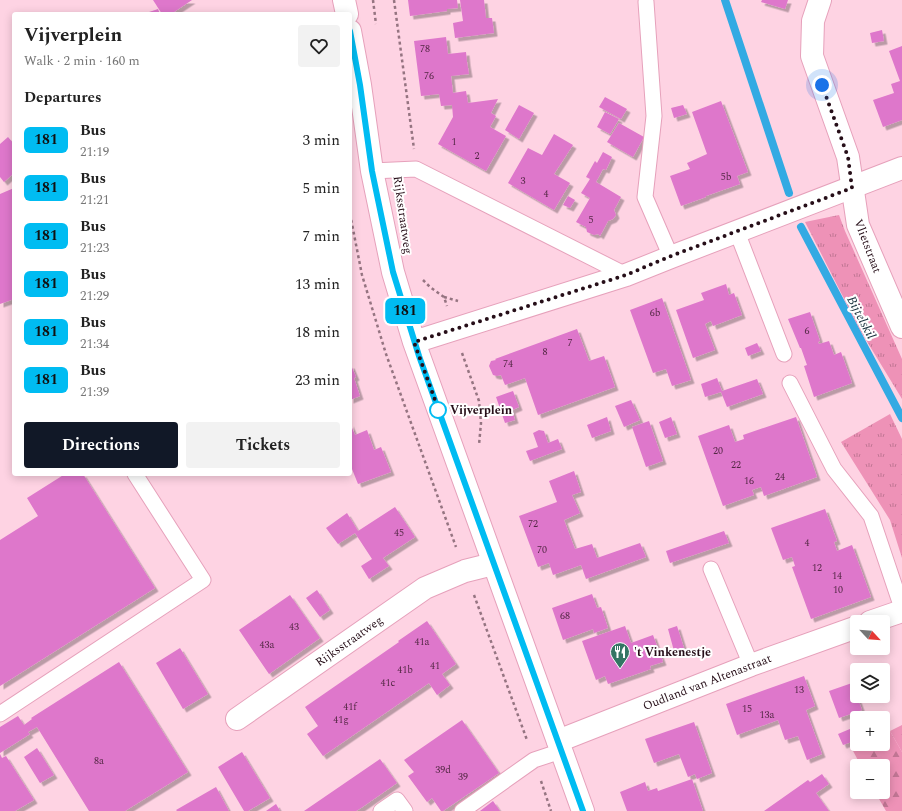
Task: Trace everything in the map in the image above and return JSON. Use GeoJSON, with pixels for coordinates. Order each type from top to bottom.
{"type":"FeatureCollection","features":[{"type":"Feature","properties":{"kind":"street"},"geometry":{"type":"LineString","coordinates":[[344,0],[347,12]]}},
{"type":"Feature","properties":{"kind":"street","name":"Vlietstraat"},"geometry":{"type":"LineString","coordinates":[[820,0],[813,21],[812,56],[848,157],[858,225],[902,327]]}},
{"type":"Feature","properties":{"kind":"street","name":"Rijksstraatweg"},"geometry":{"type":"LineString","coordinates":[[352,42],[360,85],[372,171],[393,272],[414,342],[583,811]]}},
{"type":"Feature","properties":{"kind":"street"},"geometry":{"type":"LineString","coordinates":[[414,342],[626,275],[671,256],[902,168]]}},
{"type":"Feature","properties":{"kind":"street","name":"Rijksstraatweg"},"geometry":{"type":"LineString","coordinates":[[237,719],[425,588],[465,571],[493,564]]}},
{"type":"Feature","properties":{"kind":"street"},"geometry":{"type":"LineString","coordinates":[[887,615],[902,609]]}},
{"type":"Feature","properties":{"kind":"street","name":"Oudland van Altenastraat"},"geometry":{"type":"LineString","coordinates":[[560,746],[751,665],[850,630]]}},
{"type":"Feature","properties":{"kind":"lane"},"geometry":{"type":"LineString","coordinates":[[646,2],[654,116],[645,197],[671,256]]}},
{"type":"Feature","properties":{"kind":"lane"},"geometry":{"type":"LineString","coordinates":[[372,171],[416,169],[626,275]]}},
{"type":"Feature","properties":{"kind":"lane"},"geometry":{"type":"LineString","coordinates":[[737,232],[784,354]]}},
{"type":"Feature","properties":{"kind":"lane"},"geometry":{"type":"LineString","coordinates":[[790,383],[834,469],[871,516],[902,609]]}},
{"type":"Feature","properties":{"kind":"lane"},"geometry":{"type":"LineString","coordinates":[[0,714],[203,580],[136,476]]}},
{"type":"Feature","properties":{"kind":"lane"},"geometry":{"type":"LineString","coordinates":[[711,569],[751,665]]}},
{"type":"Feature","properties":{"kind":"lane"},"geometry":{"type":"LineString","coordinates":[[462,811],[534,760],[560,746]]}},
{"type":"Feature","properties":{"kind":"lane"},"geometry":{"type":"LineString","coordinates":[[381,811],[397,800],[405,811]]}},
{"type":"Feature","properties":{"kind":"path"},"geometry":{"type":"LineString","coordinates":[[373,0],[377,31]]}},
{"type":"Feature","properties":{"kind":"path","name":"Rijksstraatweg"},"geometry":{"type":"LineString","coordinates":[[394,0],[416,169]]}},
{"type":"Feature","properties":{"kind":"path"},"geometry":{"type":"LineString","coordinates":[[352,224],[362,275],[386,354],[552,811]]}},
{"type":"Feature","properties":{"kind":"path"},"geometry":{"type":"LineString","coordinates":[[422,279],[444,298],[453,330],[479,401],[481,423],[478,448]]}},
{"type":"Feature","properties":{"kind":"green space"},"geometry":{"type":"Polygon","coordinates":[[[839,215],[902,359],[902,399],[860,330],[805,222],[839,215]]]}},
{"type":"Feature","properties":{"kind":"green space"},"geometry":{"type":"Polygon","coordinates":[[[890,414],[902,439],[902,558],[890,520],[841,442],[890,414]]]}},
{"type":"Feature","properties":{"kind":"green space"},"geometry":{"type":"Polygon","coordinates":[[[902,725],[902,752],[890,731],[902,725]]]}},
{"type":"Feature","properties":{"kind":"green space"},"geometry":{"type":"Polygon","coordinates":[[[890,731],[902,752],[902,811],[886,811],[879,799],[890,799],[890,759],[857,759],[853,751],[890,751],[890,731]]]}},
{"type":"Feature","properties":{"kind":"building"},"geometry":{"type":"Polygon","coordinates":[[[153,0],[192,0],[174,12],[161,12],[153,0]]]}},
{"type":"Feature","properties":{"kind":"building"},"geometry":{"type":"Polygon","coordinates":[[[408,0],[457,0],[458,8],[410,16],[408,0]]]}},
{"type":"Feature","properties":{"kind":"building"},"geometry":{"type":"Polygon","coordinates":[[[460,0],[484,0],[486,18],[492,18],[494,33],[455,38],[453,23],[463,21],[460,0]]]}},
{"type":"Feature","properties":{"kind":"building"},"geometry":{"type":"Polygon","coordinates":[[[762,0],[788,0],[785,9],[761,2],[762,0]]]}},
{"type":"Feature","properties":{"kind":"building"},"geometry":{"type":"Polygon","coordinates":[[[158,9],[159,12],[149,12],[158,9]]]}},
{"type":"Feature","properties":{"kind":"building"},"geometry":{"type":"Polygon","coordinates":[[[882,30],[884,41],[872,43],[870,33],[882,30]]]}},
{"type":"Feature","properties":{"kind":"building"},"geometry":{"type":"Polygon","coordinates":[[[446,37],[448,54],[466,52],[469,74],[451,76],[453,93],[466,91],[468,103],[498,99],[491,113],[496,116],[490,127],[506,136],[486,171],[438,144],[453,117],[452,105],[441,106],[439,94],[421,96],[414,41],[446,37]]]}},
{"type":"Feature","properties":{"kind":"building"},"geometry":{"type":"Polygon","coordinates":[[[902,46],[902,120],[883,127],[873,100],[894,93],[891,84],[900,81],[889,51],[902,46]]]}},
{"type":"Feature","properties":{"kind":"building"},"geometry":{"type":"Polygon","coordinates":[[[605,97],[627,109],[621,119],[599,107],[605,97]]]}},
{"type":"Feature","properties":{"kind":"building"},"geometry":{"type":"Polygon","coordinates":[[[721,101],[748,172],[737,176],[740,184],[681,206],[670,176],[690,169],[687,163],[707,154],[692,112],[721,101]]]}},
{"type":"Feature","properties":{"kind":"building"},"geometry":{"type":"Polygon","coordinates":[[[519,105],[534,113],[519,139],[505,130],[519,105]]]}},
{"type":"Feature","properties":{"kind":"building"},"geometry":{"type":"Polygon","coordinates":[[[683,105],[687,114],[674,118],[671,108],[683,105]]]}},
{"type":"Feature","properties":{"kind":"building"},"geometry":{"type":"Polygon","coordinates":[[[605,112],[619,119],[610,134],[597,127],[605,112]]]}},
{"type":"Feature","properties":{"kind":"building"},"geometry":{"type":"Polygon","coordinates":[[[619,123],[644,137],[633,157],[607,142],[619,123]]]}},
{"type":"Feature","properties":{"kind":"building"},"geometry":{"type":"Polygon","coordinates":[[[554,134],[573,145],[554,174],[570,183],[554,210],[508,183],[528,148],[542,155],[554,134]]]}},
{"type":"Feature","properties":{"kind":"building"},"geometry":{"type":"Polygon","coordinates":[[[8,137],[12,142],[12,175],[4,182],[0,177],[0,144],[8,137]]]}},
{"type":"Feature","properties":{"kind":"building"},"geometry":{"type":"Polygon","coordinates":[[[603,152],[612,157],[606,170],[603,169],[596,182],[621,197],[614,210],[616,215],[613,219],[608,221],[600,236],[598,234],[594,235],[587,232],[586,227],[576,222],[590,198],[581,193],[590,179],[586,177],[595,161],[597,163],[603,152]]]}},
{"type":"Feature","properties":{"kind":"building"},"geometry":{"type":"Polygon","coordinates":[[[12,189],[12,300],[0,304],[0,194],[12,189]]]}},
{"type":"Feature","properties":{"kind":"building"},"geometry":{"type":"Polygon","coordinates":[[[568,196],[575,200],[570,208],[563,205],[568,196]]]}},
{"type":"Feature","properties":{"kind":"building"},"geometry":{"type":"Polygon","coordinates":[[[726,284],[729,295],[734,293],[742,315],[713,326],[711,321],[705,324],[715,350],[693,358],[676,310],[704,300],[701,293],[726,284]]]}},
{"type":"Feature","properties":{"kind":"building"},"geometry":{"type":"Polygon","coordinates":[[[662,298],[691,380],[672,386],[666,369],[653,373],[630,310],[662,298]]]}},
{"type":"Feature","properties":{"kind":"building"},"geometry":{"type":"Polygon","coordinates":[[[810,312],[820,341],[818,342],[819,344],[829,341],[834,355],[841,352],[852,383],[814,397],[804,366],[807,365],[788,319],[810,312]]]}},
{"type":"Feature","properties":{"kind":"building"},"geometry":{"type":"Polygon","coordinates":[[[577,329],[589,361],[604,356],[615,387],[538,415],[525,378],[505,385],[501,375],[493,375],[489,366],[491,361],[577,329]]]}},
{"type":"Feature","properties":{"kind":"building"},"geometry":{"type":"Polygon","coordinates":[[[757,343],[761,351],[748,356],[745,348],[757,343]]]}},
{"type":"Feature","properties":{"kind":"building"},"geometry":{"type":"Polygon","coordinates":[[[352,367],[356,377],[354,378],[360,396],[352,399],[352,367]]]}},
{"type":"Feature","properties":{"kind":"building"},"geometry":{"type":"Polygon","coordinates":[[[717,378],[722,391],[757,379],[763,394],[727,407],[721,392],[705,397],[701,384],[717,378]]]}},
{"type":"Feature","properties":{"kind":"building"},"geometry":{"type":"Polygon","coordinates":[[[513,391],[519,407],[512,410],[515,420],[505,423],[496,397],[513,391]]]}},
{"type":"Feature","properties":{"kind":"building"},"geometry":{"type":"Polygon","coordinates":[[[631,400],[640,420],[624,427],[615,406],[631,400]]]}},
{"type":"Feature","properties":{"kind":"building"},"geometry":{"type":"Polygon","coordinates":[[[607,417],[611,431],[592,438],[587,425],[607,417]]]}},
{"type":"Feature","properties":{"kind":"building"},"geometry":{"type":"Polygon","coordinates":[[[671,417],[677,434],[665,438],[659,422],[671,417]]]}},
{"type":"Feature","properties":{"kind":"building"},"geometry":{"type":"Polygon","coordinates":[[[796,417],[817,477],[764,496],[761,487],[752,490],[754,495],[723,506],[698,436],[729,425],[735,442],[744,439],[743,435],[796,417]]]}},
{"type":"Feature","properties":{"kind":"building"},"geometry":{"type":"Polygon","coordinates":[[[649,421],[663,461],[646,467],[632,427],[649,421]]]}},
{"type":"Feature","properties":{"kind":"building"},"geometry":{"type":"Polygon","coordinates":[[[352,428],[355,435],[367,430],[374,450],[381,447],[391,472],[358,484],[352,469],[352,428]]]}},
{"type":"Feature","properties":{"kind":"building"},"geometry":{"type":"Polygon","coordinates":[[[539,430],[544,431],[548,443],[558,439],[562,449],[530,461],[526,451],[538,447],[533,433],[539,430]]]}},
{"type":"Feature","properties":{"kind":"building"},"geometry":{"type":"Polygon","coordinates":[[[574,471],[581,492],[572,495],[580,513],[564,520],[575,549],[592,544],[597,558],[640,543],[646,557],[586,579],[581,565],[553,575],[549,563],[538,567],[519,516],[557,502],[549,481],[574,471]]]}},
{"type":"Feature","properties":{"kind":"building"},"geometry":{"type":"Polygon","coordinates":[[[62,476],[84,476],[155,588],[0,686],[0,540],[38,516],[27,498],[62,476]]]}},
{"type":"Feature","properties":{"kind":"building"},"geometry":{"type":"Polygon","coordinates":[[[395,507],[415,537],[383,558],[389,566],[369,579],[361,566],[372,559],[355,533],[338,544],[326,528],[347,513],[358,531],[395,507]]]}},
{"type":"Feature","properties":{"kind":"building"},"geometry":{"type":"Polygon","coordinates":[[[825,509],[837,541],[834,542],[837,551],[852,545],[871,597],[811,619],[792,567],[795,566],[792,557],[783,560],[771,528],[825,509]]]}},
{"type":"Feature","properties":{"kind":"building"},"geometry":{"type":"Polygon","coordinates":[[[724,531],[729,543],[670,563],[666,551],[724,531]]]}},
{"type":"Feature","properties":{"kind":"building"},"geometry":{"type":"Polygon","coordinates":[[[317,590],[330,610],[320,617],[306,598],[317,590]]]}},
{"type":"Feature","properties":{"kind":"building"},"geometry":{"type":"Polygon","coordinates":[[[592,594],[597,608],[601,607],[608,628],[594,633],[593,629],[563,640],[552,608],[592,594]]]}},
{"type":"Feature","properties":{"kind":"building"},"geometry":{"type":"Polygon","coordinates":[[[290,595],[320,638],[269,674],[239,630],[290,595]]]}},
{"type":"Feature","properties":{"kind":"building"},"geometry":{"type":"Polygon","coordinates":[[[427,621],[456,664],[442,674],[450,685],[437,695],[429,683],[323,756],[307,734],[318,726],[305,707],[427,621]]]}},
{"type":"Feature","properties":{"kind":"building"},"geometry":{"type":"Polygon","coordinates":[[[625,626],[631,643],[653,635],[663,662],[650,666],[651,669],[608,684],[605,676],[596,680],[582,641],[625,626]]]}},
{"type":"Feature","properties":{"kind":"building"},"geometry":{"type":"Polygon","coordinates":[[[677,626],[684,648],[674,651],[668,629],[677,626]]]}},
{"type":"Feature","properties":{"kind":"building"},"geometry":{"type":"Polygon","coordinates":[[[180,648],[208,694],[183,709],[156,663],[180,648]]]}},
{"type":"Feature","properties":{"kind":"building"},"geometry":{"type":"Polygon","coordinates":[[[119,662],[188,772],[125,811],[89,811],[37,727],[28,732],[30,734],[0,753],[0,727],[18,716],[24,725],[32,719],[31,718],[119,662]]]}},
{"type":"Feature","properties":{"kind":"building"},"geometry":{"type":"Polygon","coordinates":[[[804,676],[815,706],[806,710],[822,754],[807,760],[798,736],[785,740],[778,720],[737,735],[726,704],[804,676]]]}},
{"type":"Feature","properties":{"kind":"building"},"geometry":{"type":"Polygon","coordinates":[[[850,684],[850,703],[859,703],[862,710],[850,711],[850,714],[839,718],[829,691],[850,684]]]}},
{"type":"Feature","properties":{"kind":"building"},"geometry":{"type":"Polygon","coordinates":[[[462,720],[499,773],[441,811],[432,798],[427,802],[408,776],[414,772],[404,760],[462,720]]]}},
{"type":"Feature","properties":{"kind":"building"},"geometry":{"type":"Polygon","coordinates":[[[694,722],[712,773],[697,779],[695,774],[688,777],[679,754],[654,763],[645,739],[694,722]]]}},
{"type":"Feature","properties":{"kind":"building"},"geometry":{"type":"Polygon","coordinates":[[[850,729],[850,742],[843,745],[838,734],[850,729]]]}},
{"type":"Feature","properties":{"kind":"building"},"geometry":{"type":"Polygon","coordinates":[[[37,748],[54,775],[40,783],[24,757],[37,748]]]}},
{"type":"Feature","properties":{"kind":"building"},"geometry":{"type":"Polygon","coordinates":[[[242,752],[270,798],[248,811],[244,811],[218,767],[242,752]]]}},
{"type":"Feature","properties":{"kind":"building"},"geometry":{"type":"Polygon","coordinates":[[[0,754],[2,758],[6,756],[34,800],[15,811],[0,811],[0,754]]]}},
{"type":"Feature","properties":{"kind":"building"},"geometry":{"type":"Polygon","coordinates":[[[380,759],[397,783],[361,808],[356,811],[304,811],[380,759]]]}},
{"type":"Feature","properties":{"kind":"building"},"geometry":{"type":"Polygon","coordinates":[[[822,774],[829,784],[816,793],[829,811],[764,811],[808,780],[810,782],[822,774]]]}},
{"type":"Feature","properties":{"kind":"building"},"geometry":{"type":"Polygon","coordinates":[[[692,779],[703,811],[627,811],[620,792],[645,782],[648,791],[657,788],[658,791],[692,779]]]}},
{"type":"Feature","properties":{"kind":"building"},"geometry":{"type":"Polygon","coordinates":[[[216,787],[229,811],[176,810],[216,787]]]}},
{"type":"Feature","properties":{"kind":"building"},"geometry":{"type":"Polygon","coordinates":[[[493,801],[500,811],[480,811],[493,801]]]}},
{"type":"Feature","properties":{"kind":"building"},"geometry":{"type":"Polygon","coordinates":[[[276,804],[280,811],[266,811],[276,804]]]}},
{"type":"Feature","properties":{"kind":"waterway","name":"Bijtelskil"},"geometry":{"type":"LineString","coordinates":[[725,0],[789,193]]}},
{"type":"Feature","properties":{"kind":"waterway","name":"Bijtelskil"},"geometry":{"type":"LineString","coordinates":[[801,227],[902,418]]}},
{"type":"Feature","properties":{"kind":"bus line","name":"181"},"geometry":{"type":"LineString","coordinates":[[352,42],[360,85],[372,171],[393,272],[414,342],[583,811]]}},
{"type":"Feature","properties":{"kind":"place","name":"Vijverplein"},"geometry":{"type":"Point","coordinates":[438,410]}},
{"type":"Feature","properties":{"kind":"place","name":"'t Vinkenestje"},"geometry":{"type":"Point","coordinates":[620,669]}},
{"type":"Feature","properties":{"kind":"route"},"geometry":{"type":"LineString","coordinates":[[438,410],[439,411],[414,342],[626,275],[671,256],[852,188],[848,157],[822,85]]}}]}
